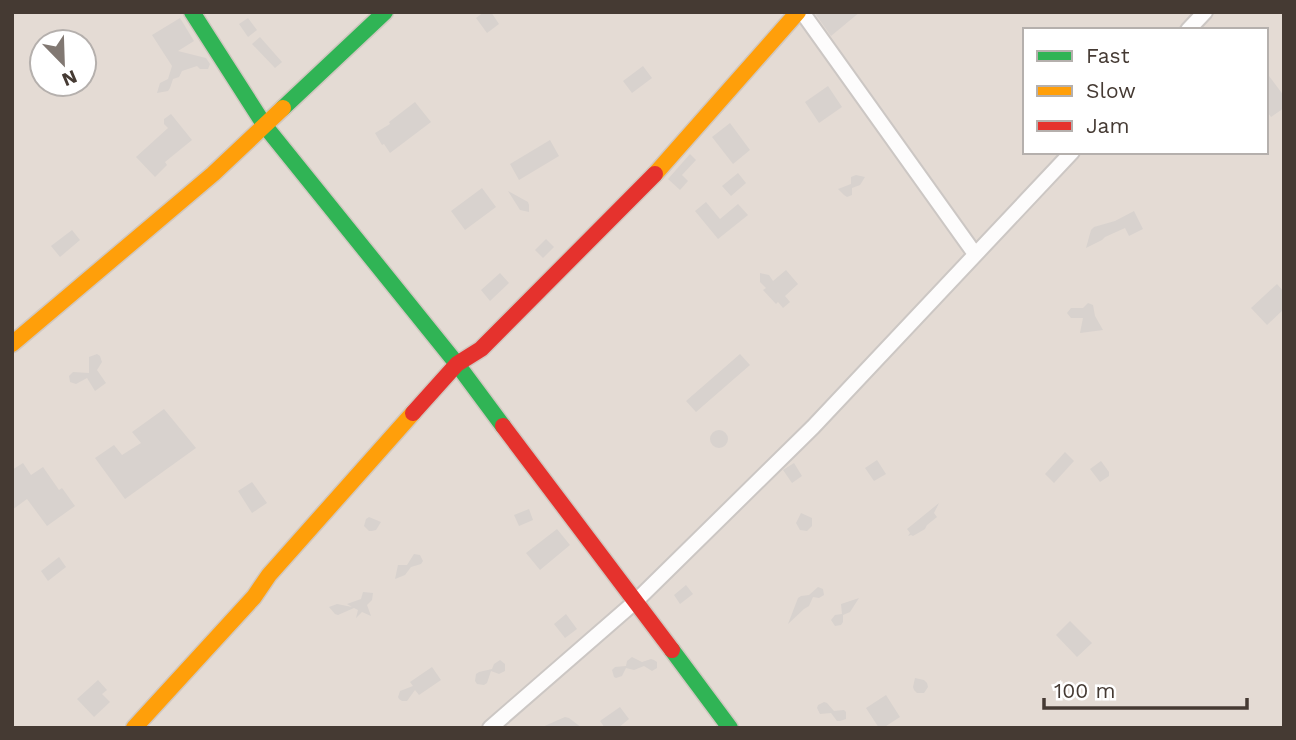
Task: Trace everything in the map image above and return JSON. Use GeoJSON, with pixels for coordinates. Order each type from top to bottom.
{"type":"FeatureCollection","features":[{"type":"Feature","properties":{"kind":"street"},"geometry":{"type":"LineString","coordinates":[[192,12],[265,126],[457,364],[730,728]]}},
{"type":"Feature","properties":{"kind":"street"},"geometry":{"type":"LineString","coordinates":[[12,344],[213,174],[385,12]]}},
{"type":"Feature","properties":{"kind":"street"},"geometry":{"type":"LineString","coordinates":[[134,728],[254,597],[269,575],[457,364],[481,349],[645,185],[800,12],[975,254]]}},
{"type":"Feature","properties":{"kind":"street"},"geometry":{"type":"LineString","coordinates":[[1190,28],[1205,12]]}},
{"type":"Feature","properties":{"kind":"street"},"geometry":{"type":"LineString","coordinates":[[490,728],[636,601],[813,427],[1070,154]]}},
{"type":"Feature","properties":{"kind":"shaded area"},"geometry":{"type":"Polygon","coordinates":[[[12,12],[1284,12],[1284,728],[12,728],[12,12]]]}},
{"type":"Feature","properties":{"kind":"building"},"geometry":{"type":"Polygon","coordinates":[[[484,12],[491,12],[499,24],[487,33],[476,18],[484,12]]]}},
{"type":"Feature","properties":{"kind":"building"},"geometry":{"type":"Polygon","coordinates":[[[814,12],[860,12],[831,36],[814,12]]]}},
{"type":"Feature","properties":{"kind":"building"},"geometry":{"type":"Polygon","coordinates":[[[180,18],[194,41],[178,51],[206,58],[210,64],[208,69],[200,69],[197,66],[182,71],[179,77],[173,79],[168,91],[157,93],[160,83],[168,79],[172,66],[152,35],[180,18]]]}},
{"type":"Feature","properties":{"kind":"building"},"geometry":{"type":"Polygon","coordinates":[[[248,18],[257,30],[248,37],[239,24],[248,18]]]}},
{"type":"Feature","properties":{"kind":"building"},"geometry":{"type":"Polygon","coordinates":[[[260,37],[282,62],[275,68],[252,44],[260,37]]]}},
{"type":"Feature","properties":{"kind":"building"},"geometry":{"type":"Polygon","coordinates":[[[643,66],[652,78],[632,93],[623,81],[643,66]]]}},
{"type":"Feature","properties":{"kind":"building"},"geometry":{"type":"Polygon","coordinates":[[[1268,75],[1284,96],[1284,108],[1271,117],[1268,113],[1268,75]]]}},
{"type":"Feature","properties":{"kind":"building"},"geometry":{"type":"Polygon","coordinates":[[[828,86],[842,107],[819,123],[805,102],[828,86]]]}},
{"type":"Feature","properties":{"kind":"building"},"geometry":{"type":"Polygon","coordinates":[[[415,102],[431,122],[390,153],[375,133],[415,102]]]}},
{"type":"Feature","properties":{"kind":"building"},"geometry":{"type":"Polygon","coordinates":[[[171,114],[192,140],[165,162],[167,165],[155,177],[136,157],[168,128],[164,119],[171,114]]]}},
{"type":"Feature","properties":{"kind":"building"},"geometry":{"type":"Polygon","coordinates":[[[730,123],[750,150],[733,164],[712,137],[730,123]]]}},
{"type":"Feature","properties":{"kind":"building"},"geometry":{"type":"Polygon","coordinates":[[[550,140],[559,156],[519,180],[510,164],[550,140]]]}},
{"type":"Feature","properties":{"kind":"building"},"geometry":{"type":"Polygon","coordinates":[[[690,154],[696,160],[682,175],[688,181],[680,190],[668,179],[690,154]]]}},
{"type":"Feature","properties":{"kind":"building"},"geometry":{"type":"Polygon","coordinates":[[[738,173],[746,183],[731,196],[722,186],[738,173]]]}},
{"type":"Feature","properties":{"kind":"building"},"geometry":{"type":"Polygon","coordinates":[[[851,177],[865,177],[860,185],[852,188],[852,195],[847,197],[838,189],[851,184],[851,177]]]}},
{"type":"Feature","properties":{"kind":"building"},"geometry":{"type":"Polygon","coordinates":[[[482,188],[496,207],[465,230],[451,211],[482,188]]]}},
{"type":"Feature","properties":{"kind":"building"},"geometry":{"type":"Polygon","coordinates":[[[508,191],[528,202],[529,212],[520,210],[508,191]]]}},
{"type":"Feature","properties":{"kind":"building"},"geometry":{"type":"Polygon","coordinates":[[[706,202],[720,219],[738,204],[748,215],[718,239],[695,211],[706,202]]]}},
{"type":"Feature","properties":{"kind":"building"},"geometry":{"type":"Polygon","coordinates":[[[1134,211],[1143,229],[1129,236],[1125,228],[1086,248],[1094,227],[1115,221],[1134,211]]]}},
{"type":"Feature","properties":{"kind":"building"},"geometry":{"type":"Polygon","coordinates":[[[72,230],[80,240],[60,257],[51,246],[72,230]]]}},
{"type":"Feature","properties":{"kind":"building"},"geometry":{"type":"Polygon","coordinates":[[[546,239],[554,247],[543,258],[535,250],[546,239]]]}},
{"type":"Feature","properties":{"kind":"building"},"geometry":{"type":"Polygon","coordinates":[[[786,270],[798,284],[785,296],[790,302],[783,308],[763,290],[766,288],[760,282],[760,273],[769,275],[773,281],[786,270]]]}},
{"type":"Feature","properties":{"kind":"building"},"geometry":{"type":"Polygon","coordinates":[[[500,273],[509,283],[490,301],[481,290],[500,273]]]}},
{"type":"Feature","properties":{"kind":"building"},"geometry":{"type":"Polygon","coordinates":[[[1277,284],[1284,292],[1284,309],[1267,325],[1251,308],[1277,284]]]}},
{"type":"Feature","properties":{"kind":"building"},"geometry":{"type":"Polygon","coordinates":[[[1088,303],[1093,305],[1095,316],[1103,330],[1080,333],[1083,318],[1071,318],[1067,313],[1071,308],[1083,308],[1088,303]]]}},
{"type":"Feature","properties":{"kind":"building"},"geometry":{"type":"Polygon","coordinates":[[[97,354],[102,362],[97,370],[106,383],[95,391],[87,378],[76,384],[70,382],[69,376],[73,372],[89,373],[89,357],[97,354]]]}},
{"type":"Feature","properties":{"kind":"building"},"geometry":{"type":"Polygon","coordinates":[[[740,354],[750,365],[696,412],[686,401],[740,354]]]}},
{"type":"Feature","properties":{"kind":"building"},"geometry":{"type":"Polygon","coordinates":[[[164,409],[196,448],[125,499],[95,458],[114,445],[122,455],[141,443],[132,432],[164,409]]]}},
{"type":"Feature","properties":{"kind":"building"},"geometry":{"type":"Polygon","coordinates":[[[719,430],[725,433],[728,439],[725,445],[719,448],[713,445],[710,439],[713,433],[719,430]]]}},
{"type":"Feature","properties":{"kind":"building"},"geometry":{"type":"Polygon","coordinates":[[[1065,452],[1074,461],[1054,483],[1045,474],[1065,452]]]}},
{"type":"Feature","properties":{"kind":"building"},"geometry":{"type":"Polygon","coordinates":[[[877,460],[886,474],[874,481],[865,468],[877,460]]]}},
{"type":"Feature","properties":{"kind":"building"},"geometry":{"type":"Polygon","coordinates":[[[1101,461],[1109,476],[1100,482],[1090,469],[1101,461]]]}},
{"type":"Feature","properties":{"kind":"building"},"geometry":{"type":"Polygon","coordinates":[[[23,463],[31,475],[43,467],[59,490],[62,488],[75,506],[47,526],[27,499],[12,510],[12,470],[23,463]]]}},
{"type":"Feature","properties":{"kind":"building"},"geometry":{"type":"Polygon","coordinates":[[[794,463],[802,476],[792,483],[783,470],[794,463]]]}},
{"type":"Feature","properties":{"kind":"building"},"geometry":{"type":"Polygon","coordinates":[[[252,482],[267,503],[252,513],[238,491],[252,482]]]}},
{"type":"Feature","properties":{"kind":"building"},"geometry":{"type":"Polygon","coordinates":[[[939,503],[934,513],[937,517],[925,529],[908,536],[910,533],[907,529],[939,503]]]}},
{"type":"Feature","properties":{"kind":"building"},"geometry":{"type":"Polygon","coordinates":[[[529,509],[533,520],[519,526],[514,515],[529,509]]]}},
{"type":"Feature","properties":{"kind":"building"},"geometry":{"type":"Polygon","coordinates":[[[801,513],[812,518],[812,526],[807,531],[800,530],[796,523],[801,513]]]}},
{"type":"Feature","properties":{"kind":"building"},"geometry":{"type":"Polygon","coordinates":[[[369,517],[381,522],[376,530],[369,531],[364,526],[369,517]]]}},
{"type":"Feature","properties":{"kind":"building"},"geometry":{"type":"Polygon","coordinates":[[[557,529],[570,545],[540,570],[526,553],[557,529]]]}},
{"type":"Feature","properties":{"kind":"building"},"geometry":{"type":"Polygon","coordinates":[[[414,554],[420,555],[423,561],[421,564],[411,567],[405,575],[395,579],[398,565],[407,565],[414,554]]]}},
{"type":"Feature","properties":{"kind":"building"},"geometry":{"type":"Polygon","coordinates":[[[59,557],[66,567],[48,581],[41,571],[59,557]]]}},
{"type":"Feature","properties":{"kind":"building"},"geometry":{"type":"Polygon","coordinates":[[[686,585],[693,594],[680,604],[674,595],[686,585]]]}},
{"type":"Feature","properties":{"kind":"building"},"geometry":{"type":"Polygon","coordinates":[[[818,587],[823,589],[824,595],[813,597],[809,606],[788,624],[798,598],[809,595],[818,587]]]}},
{"type":"Feature","properties":{"kind":"building"},"geometry":{"type":"Polygon","coordinates":[[[363,592],[373,593],[372,600],[367,605],[371,616],[362,612],[356,618],[358,610],[354,608],[338,615],[329,607],[337,604],[352,607],[347,604],[361,599],[363,592]]]}},
{"type":"Feature","properties":{"kind":"building"},"geometry":{"type":"Polygon","coordinates":[[[859,598],[850,612],[843,615],[841,625],[835,626],[831,620],[835,615],[842,614],[841,604],[859,598]]]}},
{"type":"Feature","properties":{"kind":"building"},"geometry":{"type":"Polygon","coordinates":[[[566,614],[577,629],[565,638],[554,624],[566,614]]]}},
{"type":"Feature","properties":{"kind":"building"},"geometry":{"type":"Polygon","coordinates":[[[1070,621],[1092,643],[1077,657],[1056,635],[1070,621]]]}},
{"type":"Feature","properties":{"kind":"building"},"geometry":{"type":"Polygon","coordinates":[[[632,657],[642,662],[654,660],[657,662],[657,668],[652,671],[644,666],[634,670],[626,668],[622,676],[614,677],[612,670],[626,666],[632,657]]]}},
{"type":"Feature","properties":{"kind":"building"},"geometry":{"type":"Polygon","coordinates":[[[500,660],[505,664],[505,671],[499,674],[491,671],[487,683],[477,684],[476,674],[492,669],[500,660]]]}},
{"type":"Feature","properties":{"kind":"building"},"geometry":{"type":"Polygon","coordinates":[[[432,667],[441,680],[419,695],[415,690],[407,701],[399,699],[400,691],[413,686],[410,682],[432,667]]]}},
{"type":"Feature","properties":{"kind":"building"},"geometry":{"type":"Polygon","coordinates":[[[915,678],[927,683],[928,687],[924,693],[914,690],[915,678]]]}},
{"type":"Feature","properties":{"kind":"building"},"geometry":{"type":"Polygon","coordinates":[[[98,680],[107,690],[102,694],[110,702],[94,717],[77,699],[98,680]]]}},
{"type":"Feature","properties":{"kind":"building"},"geometry":{"type":"Polygon","coordinates":[[[886,695],[900,717],[879,728],[866,708],[886,695]]]}},
{"type":"Feature","properties":{"kind":"building"},"geometry":{"type":"Polygon","coordinates":[[[824,702],[834,711],[844,710],[846,719],[837,721],[831,713],[820,714],[818,705],[824,702]]]}},
{"type":"Feature","properties":{"kind":"building"},"geometry":{"type":"Polygon","coordinates":[[[620,707],[629,719],[618,728],[605,728],[600,721],[620,707]]]}},
{"type":"Feature","properties":{"kind":"building"},"geometry":{"type":"Polygon","coordinates":[[[565,717],[582,728],[540,728],[565,717]]]}},
{"type":"Feature","properties":{"kind":"traffic: fast"},"geometry":{"type":"LineString","coordinates":[[192,12],[265,126],[457,364],[503,426]]}},
{"type":"Feature","properties":{"kind":"traffic: fast"},"geometry":{"type":"LineString","coordinates":[[283,108],[385,12]]}},
{"type":"Feature","properties":{"kind":"traffic: fast"},"geometry":{"type":"LineString","coordinates":[[672,650],[730,728]]}},
{"type":"Feature","properties":{"kind":"traffic: slow"},"geometry":{"type":"LineString","coordinates":[[655,174],[798,12]]}},
{"type":"Feature","properties":{"kind":"traffic: slow"},"geometry":{"type":"LineString","coordinates":[[12,344],[213,174],[283,108]]}},
{"type":"Feature","properties":{"kind":"traffic: slow"},"geometry":{"type":"LineString","coordinates":[[134,728],[254,597],[269,575],[413,413]]}},
{"type":"Feature","properties":{"kind":"traffic: jam"},"geometry":{"type":"LineString","coordinates":[[413,413],[457,364],[481,349],[655,174]]}},
{"type":"Feature","properties":{"kind":"traffic: jam"},"geometry":{"type":"LineString","coordinates":[[503,426],[672,650]]}}]}
